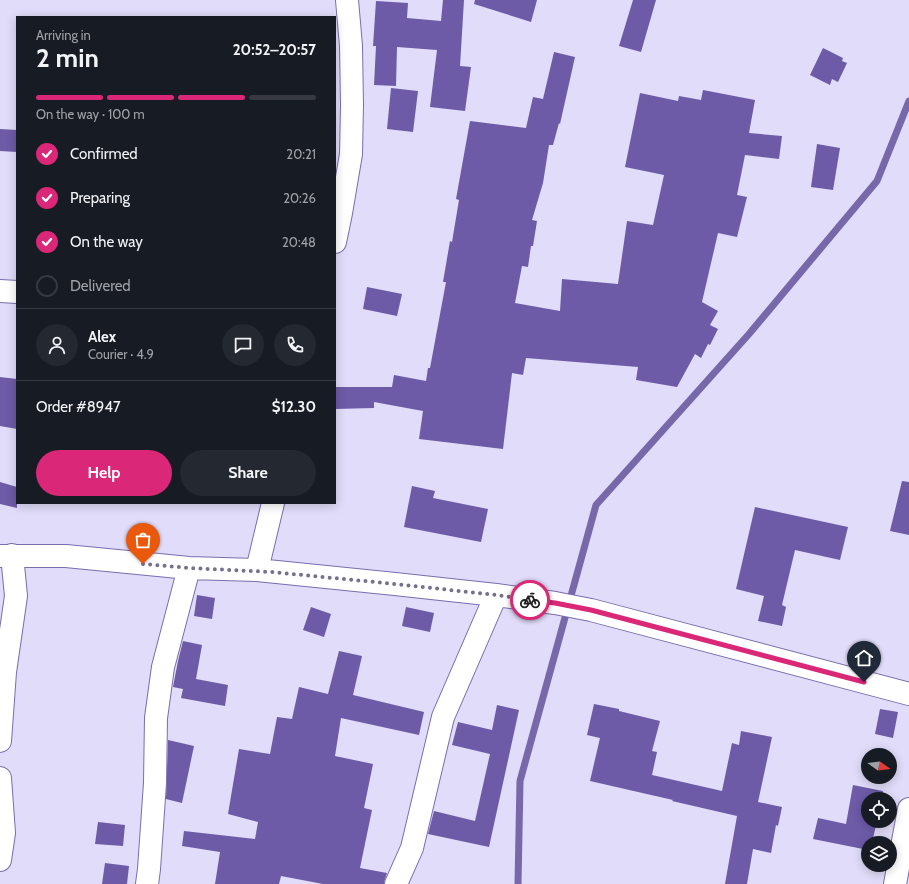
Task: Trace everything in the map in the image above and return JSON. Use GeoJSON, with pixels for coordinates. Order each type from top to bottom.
{"type":"FeatureCollection","features":[{"type":"Feature","properties":{"kind":"street"},"geometry":{"type":"LineString","coordinates":[[336,237],[351,154],[351,53],[347,0]]}},
{"type":"Feature","properties":{"kind":"street"},"geometry":{"type":"LineString","coordinates":[[0,291],[16,292]]}},
{"type":"Feature","properties":{"kind":"street"},"geometry":{"type":"LineString","coordinates":[[257,570],[274,504]]}},
{"type":"Feature","properties":{"kind":"street"},"geometry":{"type":"LineString","coordinates":[[0,741],[5,672],[16,596],[6,556],[66,556],[189,568],[257,570],[496,595],[555,603],[591,610],[909,694]]}},
{"type":"Feature","properties":{"kind":"street"},"geometry":{"type":"LineString","coordinates":[[147,884],[155,783],[156,718],[164,667],[189,568]]}},
{"type":"Feature","properties":{"kind":"street"},"geometry":{"type":"LineString","coordinates":[[396,884],[412,848],[443,717],[496,595]]}},
{"type":"Feature","properties":{"kind":"street"},"geometry":{"type":"LineString","coordinates":[[0,778],[4,833],[0,860]]}},
{"type":"Feature","properties":{"kind":"street"},"geometry":{"type":"LineString","coordinates":[[896,884],[909,809]]}},
{"type":"Feature","properties":{"kind":"building"},"geometry":{"type":"Polygon","coordinates":[[[443,0],[464,0],[460,66],[471,67],[465,111],[430,107],[437,50],[397,47],[396,86],[374,85],[376,46],[373,46],[376,1],[408,3],[407,18],[441,21],[443,0]]]}},
{"type":"Feature","properties":{"kind":"building"},"geometry":{"type":"Polygon","coordinates":[[[475,0],[537,0],[531,22],[474,4],[475,0]]]}},
{"type":"Feature","properties":{"kind":"building"},"geometry":{"type":"Polygon","coordinates":[[[633,0],[656,0],[641,52],[619,46],[633,0]]]}},
{"type":"Feature","properties":{"kind":"building"},"geometry":{"type":"Polygon","coordinates":[[[823,48],[843,58],[842,61],[847,63],[838,82],[832,79],[830,85],[810,75],[823,48]]]}},
{"type":"Feature","properties":{"kind":"building"},"geometry":{"type":"Polygon","coordinates":[[[554,52],[575,57],[560,124],[559,123],[553,145],[549,145],[543,183],[532,220],[537,221],[533,246],[531,246],[528,267],[522,266],[515,303],[560,311],[562,279],[618,284],[627,221],[653,225],[664,175],[625,167],[640,93],[678,101],[679,96],[701,100],[703,90],[755,100],[749,133],[782,136],[779,159],[745,155],[737,195],[747,197],[737,237],[718,233],[702,302],[718,311],[710,325],[718,329],[710,345],[708,344],[701,358],[695,354],[677,387],[636,380],[638,367],[526,358],[523,375],[512,373],[503,449],[419,439],[423,411],[374,402],[374,408],[336,409],[336,387],[392,387],[394,375],[426,381],[428,368],[430,368],[446,282],[443,282],[450,241],[452,242],[459,200],[456,199],[470,121],[526,128],[533,97],[543,99],[554,52]]]}},
{"type":"Feature","properties":{"kind":"building"},"geometry":{"type":"Polygon","coordinates":[[[391,88],[418,91],[413,132],[387,129],[391,88]]]}},
{"type":"Feature","properties":{"kind":"building"},"geometry":{"type":"Polygon","coordinates":[[[0,129],[16,130],[16,152],[0,151],[0,129]]]}},
{"type":"Feature","properties":{"kind":"building"},"geometry":{"type":"Polygon","coordinates":[[[817,144],[840,148],[833,190],[811,187],[817,144]]]}},
{"type":"Feature","properties":{"kind":"building"},"geometry":{"type":"Polygon","coordinates":[[[367,287],[402,294],[397,316],[363,309],[367,287]]]}},
{"type":"Feature","properties":{"kind":"building"},"geometry":{"type":"Polygon","coordinates":[[[0,377],[16,379],[16,429],[0,426],[0,377]]]}},
{"type":"Feature","properties":{"kind":"building"},"geometry":{"type":"Polygon","coordinates":[[[902,481],[909,482],[909,535],[890,531],[902,481]]]}},
{"type":"Feature","properties":{"kind":"building"},"geometry":{"type":"Polygon","coordinates":[[[0,482],[16,487],[17,508],[0,504],[0,482]]]}},
{"type":"Feature","properties":{"kind":"building"},"geometry":{"type":"Polygon","coordinates":[[[412,486],[435,491],[433,498],[488,509],[481,542],[404,527],[412,486]]]}},
{"type":"Feature","properties":{"kind":"building"},"geometry":{"type":"Polygon","coordinates":[[[755,507],[848,527],[840,560],[795,550],[782,605],[786,607],[782,626],[758,621],[764,596],[736,589],[755,507]]]}},
{"type":"Feature","properties":{"kind":"building"},"geometry":{"type":"Polygon","coordinates":[[[197,595],[215,598],[212,619],[194,616],[197,595]]]}},
{"type":"Feature","properties":{"kind":"building"},"geometry":{"type":"Polygon","coordinates":[[[311,607],[331,614],[324,637],[303,630],[311,607]]]}},
{"type":"Feature","properties":{"kind":"building"},"geometry":{"type":"Polygon","coordinates":[[[406,607],[434,613],[430,632],[402,626],[406,607]]]}},
{"type":"Feature","properties":{"kind":"building"},"geometry":{"type":"Polygon","coordinates":[[[183,641],[202,645],[196,679],[228,685],[225,706],[181,698],[183,689],[173,687],[183,641]]]}},
{"type":"Feature","properties":{"kind":"building"},"geometry":{"type":"Polygon","coordinates":[[[339,651],[362,656],[353,695],[424,712],[419,735],[341,718],[335,756],[373,764],[364,808],[372,810],[360,868],[387,873],[384,884],[323,884],[281,876],[279,884],[215,884],[220,852],[182,846],[184,831],[255,839],[258,822],[228,814],[239,749],[270,754],[277,717],[292,719],[299,687],[328,694],[339,651]]]}},
{"type":"Feature","properties":{"kind":"building"},"geometry":{"type":"Polygon","coordinates":[[[594,704],[619,709],[619,711],[660,721],[652,751],[657,752],[652,775],[722,791],[732,743],[739,745],[741,731],[772,737],[758,802],[782,807],[778,826],[776,825],[771,853],[753,849],[747,884],[725,884],[737,816],[590,781],[600,738],[587,735],[594,704]]]}},
{"type":"Feature","properties":{"kind":"building"},"geometry":{"type":"Polygon","coordinates":[[[497,705],[519,710],[489,847],[428,834],[434,811],[475,821],[490,754],[452,745],[458,722],[492,730],[497,705]]]}},
{"type":"Feature","properties":{"kind":"building"},"geometry":{"type":"Polygon","coordinates":[[[880,709],[898,712],[893,738],[875,734],[880,709]]]}},
{"type":"Feature","properties":{"kind":"building"},"geometry":{"type":"Polygon","coordinates":[[[168,740],[194,746],[182,803],[166,799],[168,740]]]}},
{"type":"Feature","properties":{"kind":"building"},"geometry":{"type":"Polygon","coordinates":[[[853,785],[883,791],[861,792],[861,828],[875,828],[874,836],[861,836],[861,849],[813,839],[818,818],[846,824],[853,785]]]}},
{"type":"Feature","properties":{"kind":"building"},"geometry":{"type":"Polygon","coordinates":[[[98,822],[125,825],[123,846],[95,844],[98,822]]]}},
{"type":"Feature","properties":{"kind":"building"},"geometry":{"type":"Polygon","coordinates":[[[105,863],[129,866],[127,884],[102,884],[105,863]]]}},
{"type":"Feature","properties":{"kind":"waterway"},"geometry":{"type":"LineString","coordinates":[[518,884],[520,781],[596,505],[749,334],[877,181],[909,101]]}},
{"type":"Feature","properties":{"kind":"way so far"},"geometry":{"type":"LineString","coordinates":[[143,564],[189,568],[257,570],[496,595],[530,600]]}},
{"type":"Feature","properties":{"kind":"route"},"geometry":{"type":"LineString","coordinates":[[530,600],[591,610],[864,682]]}}]}
